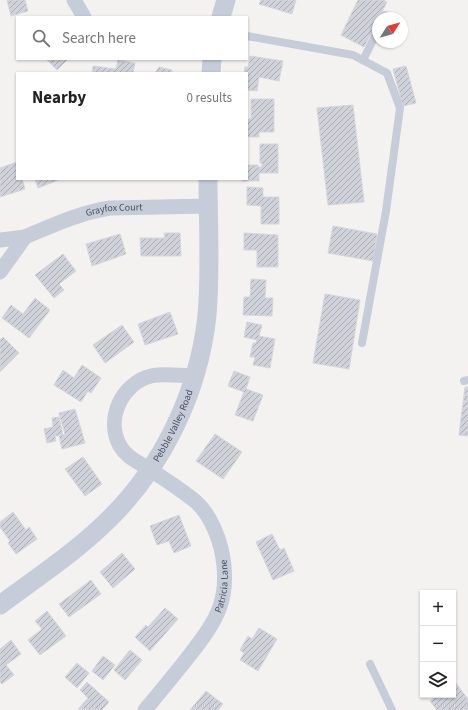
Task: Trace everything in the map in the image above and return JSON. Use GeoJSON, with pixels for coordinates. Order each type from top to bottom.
{"type":"FeatureCollection","features":[{"type":"Feature","properties":{"kind":"street"},"geometry":{"type":"LineString","coordinates":[[74,0],[83,16]]}},
{"type":"Feature","properties":{"kind":"street"},"geometry":{"type":"LineString","coordinates":[[221,16],[226,0]]}},
{"type":"Feature","properties":{"kind":"street"},"geometry":{"type":"LineString","coordinates":[[211,72],[212,60]]}},
{"type":"Feature","properties":{"kind":"street","name":"Pebble Valley Road"},"geometry":{"type":"LineString","coordinates":[[2,599],[86,540],[106,523],[128,499],[150,469],[178,421],[200,357],[207,316],[209,282],[208,180]]}},
{"type":"Feature","properties":{"kind":"street","name":"Grayfox Court"},"geometry":{"type":"LineString","coordinates":[[0,240],[25,237],[80,214],[97,210],[110,208],[208,206]]}},
{"type":"Feature","properties":{"kind":"street"},"geometry":{"type":"LineString","coordinates":[[0,272],[25,237]]}},
{"type":"Feature","properties":{"kind":"street","name":"Patricia Lane"},"geometry":{"type":"LineString","coordinates":[[145,710],[213,624],[221,606],[225,573],[218,538],[208,517],[196,502],[150,469],[127,456],[120,447],[114,425],[118,405],[130,388],[139,381],[162,375],[194,376]]}},
{"type":"Feature","properties":{"kind":"lane"},"geometry":{"type":"LineString","coordinates":[[248,36],[353,55],[387,73],[400,108],[386,211],[362,343]]}},
{"type":"Feature","properties":{"kind":"lane"},"geometry":{"type":"LineString","coordinates":[[363,60],[372,42]]}},
{"type":"Feature","properties":{"kind":"lane"},"geometry":{"type":"LineString","coordinates":[[370,664],[392,710]]}},
{"type":"Feature","properties":{"kind":"building"},"geometry":{"type":"Polygon","coordinates":[[[7,0],[25,0],[28,11],[11,16],[7,0]]]}},
{"type":"Feature","properties":{"kind":"building"},"geometry":{"type":"Polygon","coordinates":[[[261,0],[296,0],[292,14],[259,4],[261,0]]]}},
{"type":"Feature","properties":{"kind":"building"},"geometry":{"type":"Polygon","coordinates":[[[358,0],[383,0],[387,2],[382,12],[372,12],[372,31],[364,47],[341,35],[358,0]]]}},
{"type":"Feature","properties":{"kind":"building"},"geometry":{"type":"Polygon","coordinates":[[[250,56],[283,61],[279,81],[259,77],[257,91],[248,90],[248,72],[244,72],[245,67],[248,67],[250,56]]]}},
{"type":"Feature","properties":{"kind":"building"},"geometry":{"type":"Polygon","coordinates":[[[47,60],[67,60],[57,70],[47,60]]]}},
{"type":"Feature","properties":{"kind":"building"},"geometry":{"type":"Polygon","coordinates":[[[118,60],[135,63],[133,72],[92,72],[93,66],[116,69],[118,60]]]}},
{"type":"Feature","properties":{"kind":"building"},"geometry":{"type":"Polygon","coordinates":[[[406,66],[416,103],[403,106],[393,69],[406,66]]]}},
{"type":"Feature","properties":{"kind":"building"},"geometry":{"type":"Polygon","coordinates":[[[159,67],[172,70],[172,72],[156,72],[159,67]]]}},
{"type":"Feature","properties":{"kind":"building"},"geometry":{"type":"Polygon","coordinates":[[[251,99],[274,99],[274,132],[259,132],[259,137],[248,137],[248,119],[251,119],[251,99]]]}},
{"type":"Feature","properties":{"kind":"building"},"geometry":{"type":"Polygon","coordinates":[[[353,105],[364,202],[328,205],[317,108],[353,105]]]}},
{"type":"Feature","properties":{"kind":"building"},"geometry":{"type":"Polygon","coordinates":[[[260,144],[278,144],[278,173],[259,173],[259,181],[242,181],[248,180],[248,165],[258,165],[258,167],[262,167],[262,163],[260,163],[260,144]]]}},
{"type":"Feature","properties":{"kind":"building"},"geometry":{"type":"Polygon","coordinates":[[[16,162],[16,180],[22,180],[25,189],[0,197],[0,168],[16,162]]]}},
{"type":"Feature","properties":{"kind":"building"},"geometry":{"type":"Polygon","coordinates":[[[35,180],[58,180],[38,188],[35,180]]]}},
{"type":"Feature","properties":{"kind":"building"},"geometry":{"type":"Polygon","coordinates":[[[247,187],[263,188],[263,197],[279,197],[279,224],[261,224],[261,206],[247,205],[247,187]]]}},
{"type":"Feature","properties":{"kind":"building"},"geometry":{"type":"Polygon","coordinates":[[[333,226],[377,234],[373,261],[328,253],[333,226]]]}},
{"type":"Feature","properties":{"kind":"building"},"geometry":{"type":"Polygon","coordinates":[[[164,233],[180,233],[181,256],[141,256],[140,238],[165,238],[164,233]]]}},
{"type":"Feature","properties":{"kind":"building"},"geometry":{"type":"Polygon","coordinates":[[[244,233],[278,235],[278,267],[257,267],[257,250],[244,250],[244,233]]]}},
{"type":"Feature","properties":{"kind":"building"},"geometry":{"type":"Polygon","coordinates":[[[120,234],[126,254],[92,266],[86,244],[120,234]]]}},
{"type":"Feature","properties":{"kind":"building"},"geometry":{"type":"Polygon","coordinates":[[[63,254],[76,271],[59,284],[64,290],[54,298],[35,275],[63,254]]]}},
{"type":"Feature","properties":{"kind":"building"},"geometry":{"type":"Polygon","coordinates":[[[251,279],[266,280],[265,298],[273,298],[272,316],[243,315],[244,297],[250,297],[251,279]]]}},
{"type":"Feature","properties":{"kind":"building"},"geometry":{"type":"Polygon","coordinates":[[[325,294],[360,300],[349,369],[313,363],[325,294]]]}},
{"type":"Feature","properties":{"kind":"building"},"geometry":{"type":"Polygon","coordinates":[[[35,298],[50,310],[29,338],[2,318],[11,305],[23,314],[35,298]]]}},
{"type":"Feature","properties":{"kind":"building"},"geometry":{"type":"Polygon","coordinates":[[[170,312],[178,334],[145,345],[138,324],[170,312]]]}},
{"type":"Feature","properties":{"kind":"building"},"geometry":{"type":"Polygon","coordinates":[[[247,322],[262,325],[259,336],[275,339],[270,368],[253,365],[255,357],[250,357],[253,343],[256,343],[257,340],[244,337],[247,322]]]}},
{"type":"Feature","properties":{"kind":"building"},"geometry":{"type":"Polygon","coordinates":[[[122,325],[134,342],[105,363],[93,345],[122,325]]]}},
{"type":"Feature","properties":{"kind":"building"},"geometry":{"type":"Polygon","coordinates":[[[3,337],[19,353],[0,372],[0,340],[3,337]]]}},
{"type":"Feature","properties":{"kind":"building"},"geometry":{"type":"Polygon","coordinates":[[[82,365],[101,378],[91,393],[88,391],[81,402],[54,385],[63,370],[74,378],[82,365]]]}},
{"type":"Feature","properties":{"kind":"building"},"geometry":{"type":"Polygon","coordinates":[[[234,371],[250,377],[246,389],[263,395],[253,421],[235,415],[244,392],[228,386],[234,371]]]}},
{"type":"Feature","properties":{"kind":"building"},"geometry":{"type":"Polygon","coordinates":[[[465,387],[468,387],[468,436],[459,435],[465,387]]]}},
{"type":"Feature","properties":{"kind":"building"},"geometry":{"type":"Polygon","coordinates":[[[75,409],[85,443],[62,449],[59,436],[65,434],[59,413],[75,409]]]}},
{"type":"Feature","properties":{"kind":"building"},"geometry":{"type":"Polygon","coordinates":[[[59,417],[63,435],[55,436],[56,441],[47,443],[44,429],[53,427],[52,418],[59,417]]]}},
{"type":"Feature","properties":{"kind":"building"},"geometry":{"type":"Polygon","coordinates":[[[215,434],[242,452],[223,479],[196,461],[215,434]]]}},
{"type":"Feature","properties":{"kind":"building"},"geometry":{"type":"Polygon","coordinates":[[[83,457],[102,484],[85,496],[65,469],[83,457]]]}},
{"type":"Feature","properties":{"kind":"building"},"geometry":{"type":"Polygon","coordinates":[[[13,512],[26,530],[29,527],[37,539],[16,554],[8,543],[10,541],[0,527],[0,522],[13,512]]]}},
{"type":"Feature","properties":{"kind":"building"},"geometry":{"type":"Polygon","coordinates":[[[179,515],[191,546],[174,553],[169,541],[157,545],[150,526],[179,515]]]}},
{"type":"Feature","properties":{"kind":"building"},"geometry":{"type":"Polygon","coordinates":[[[272,534],[280,550],[284,548],[294,571],[273,580],[256,542],[272,534]]]}},
{"type":"Feature","properties":{"kind":"building"},"geometry":{"type":"Polygon","coordinates":[[[122,553],[135,569],[113,588],[100,572],[122,553]]]}},
{"type":"Feature","properties":{"kind":"building"},"geometry":{"type":"Polygon","coordinates":[[[91,580],[101,594],[69,617],[59,604],[91,580]]]}},
{"type":"Feature","properties":{"kind":"building"},"geometry":{"type":"Polygon","coordinates":[[[165,608],[178,619],[150,651],[135,637],[146,625],[148,627],[165,608]]]}},
{"type":"Feature","properties":{"kind":"building"},"geometry":{"type":"Polygon","coordinates":[[[47,611],[66,636],[40,655],[28,640],[42,629],[35,621],[47,611]]]}},
{"type":"Feature","properties":{"kind":"building"},"geometry":{"type":"Polygon","coordinates":[[[259,628],[277,639],[258,671],[240,660],[244,653],[240,650],[248,636],[252,639],[259,628]]]}},
{"type":"Feature","properties":{"kind":"building"},"geometry":{"type":"Polygon","coordinates":[[[11,640],[21,654],[6,665],[14,675],[2,684],[0,682],[0,649],[11,640]]]}},
{"type":"Feature","properties":{"kind":"building"},"geometry":{"type":"Polygon","coordinates":[[[130,650],[142,660],[125,680],[114,670],[130,650]]]}},
{"type":"Feature","properties":{"kind":"building"},"geometry":{"type":"Polygon","coordinates":[[[103,656],[115,665],[103,680],[92,671],[103,656]]]}},
{"type":"Feature","properties":{"kind":"building"},"geometry":{"type":"Polygon","coordinates":[[[77,663],[89,673],[77,688],[65,677],[77,663]]]}},
{"type":"Feature","properties":{"kind":"building"},"geometry":{"type":"Polygon","coordinates":[[[87,682],[109,702],[102,710],[78,709],[88,698],[80,690],[87,682]]]}},
{"type":"Feature","properties":{"kind":"building"},"geometry":{"type":"Polygon","coordinates":[[[456,683],[468,699],[468,710],[437,710],[430,701],[434,698],[456,698],[456,683]]]}},
{"type":"Feature","properties":{"kind":"building"},"geometry":{"type":"Polygon","coordinates":[[[206,691],[223,704],[218,710],[190,710],[206,691]]]}}]}
